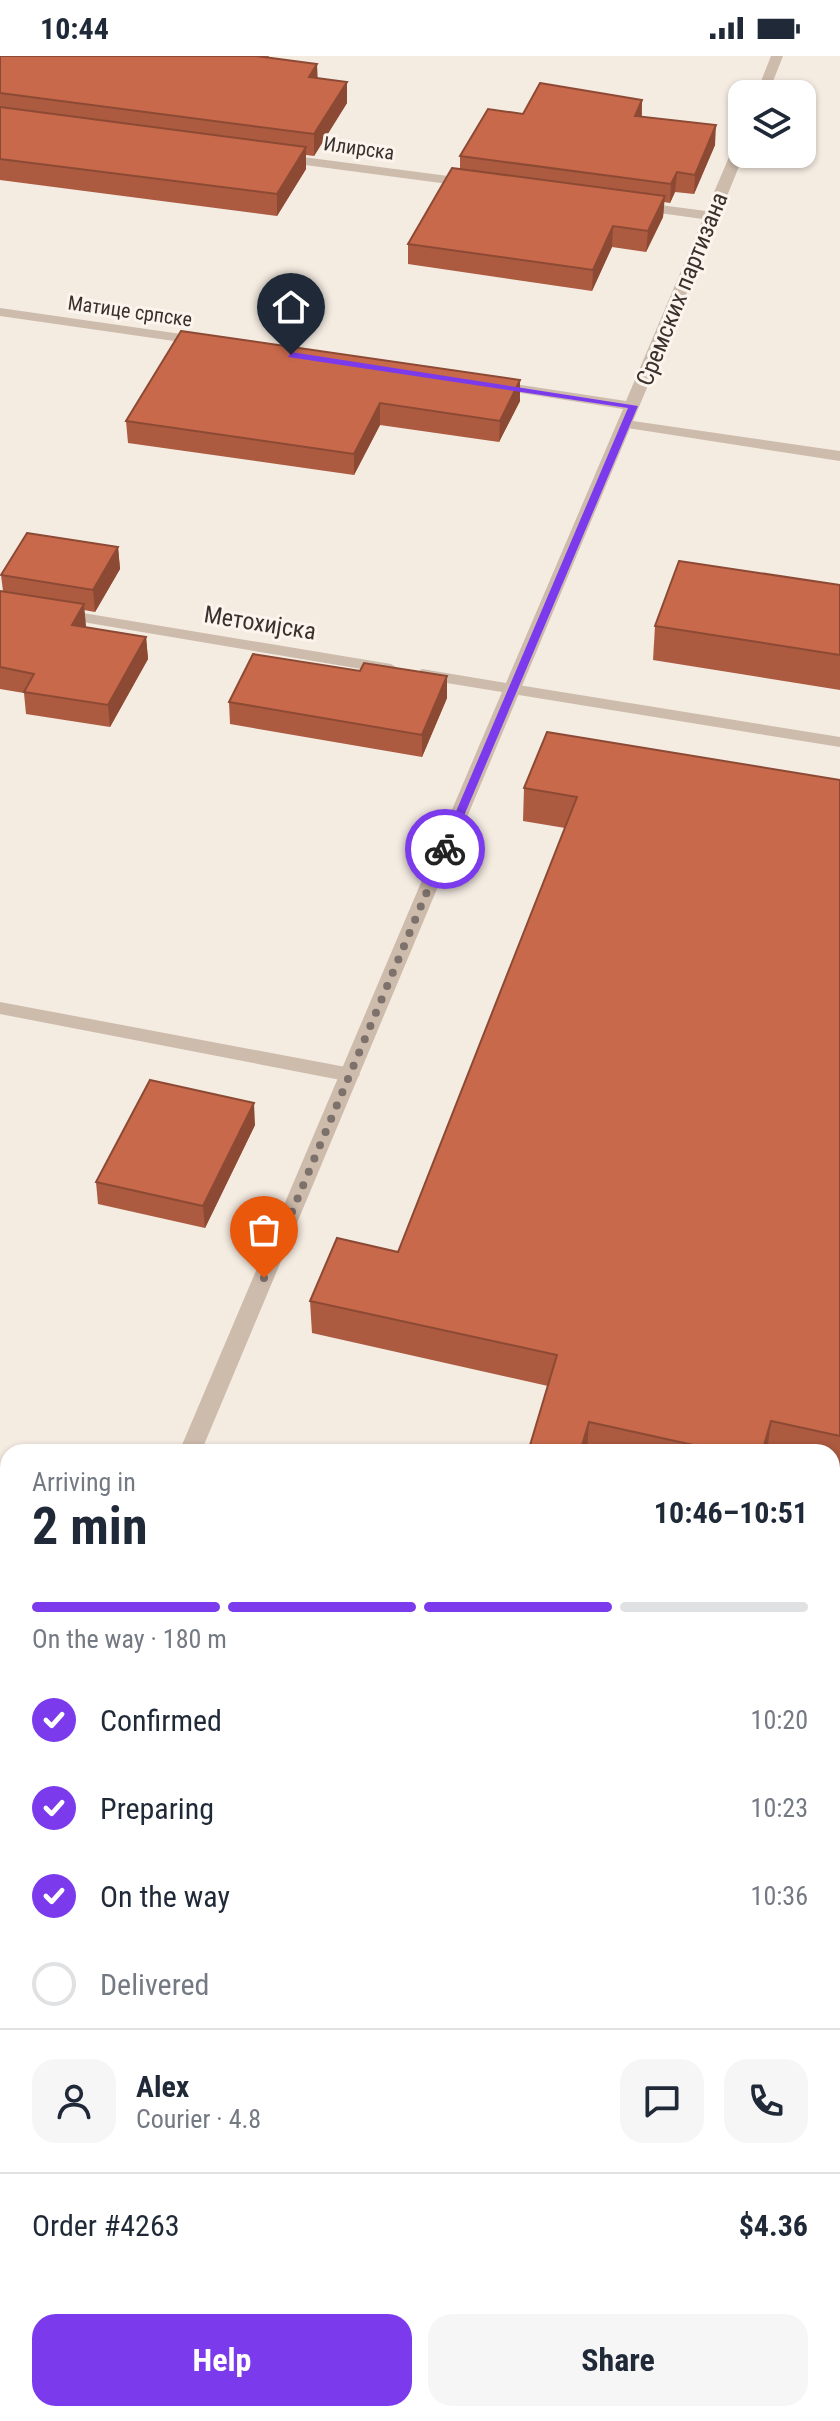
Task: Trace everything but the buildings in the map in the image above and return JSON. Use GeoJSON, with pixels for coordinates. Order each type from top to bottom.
{"type":"FeatureCollection","features":[{"type":"Feature","properties":{"kind":"street"},"geometry":{"type":"LineString","coordinates":[[768,80],[777,56]]}},
{"type":"Feature","properties":{"kind":"street","name":"Илирска"},"geometry":{"type":"LineString","coordinates":[[269,156],[491,186]]}},
{"type":"Feature","properties":{"kind":"street","name":"Сремских партизана"},"geometry":{"type":"LineString","coordinates":[[193,1444],[732,168]]}},
{"type":"Feature","properties":{"kind":"street"},"geometry":{"type":"LineString","coordinates":[[617,203],[712,216]]}},
{"type":"Feature","properties":{"kind":"street","name":"Матице српске"},"geometry":{"type":"LineString","coordinates":[[0,312],[214,343]]}},
{"type":"Feature","properties":{"kind":"street"},"geometry":{"type":"LineString","coordinates":[[478,383],[633,406]]}},
{"type":"Feature","properties":{"kind":"street"},"geometry":{"type":"LineString","coordinates":[[626,424],[840,456]]}},
{"type":"Feature","properties":{"kind":"street","name":"Метохијска"},"geometry":{"type":"LineString","coordinates":[[47,612],[840,742]]}},
{"type":"Feature","properties":{"kind":"street"},"geometry":{"type":"LineString","coordinates":[[0,1008],[351,1075]]}},
{"type":"Feature","properties":{"kind":"way so far"},"geometry":{"type":"LineString","coordinates":[[264,1278],[445,849]]}},
{"type":"Feature","properties":{"kind":"route"},"geometry":{"type":"LineString","coordinates":[[291,355],[633,406],[445,849]]}}]}
